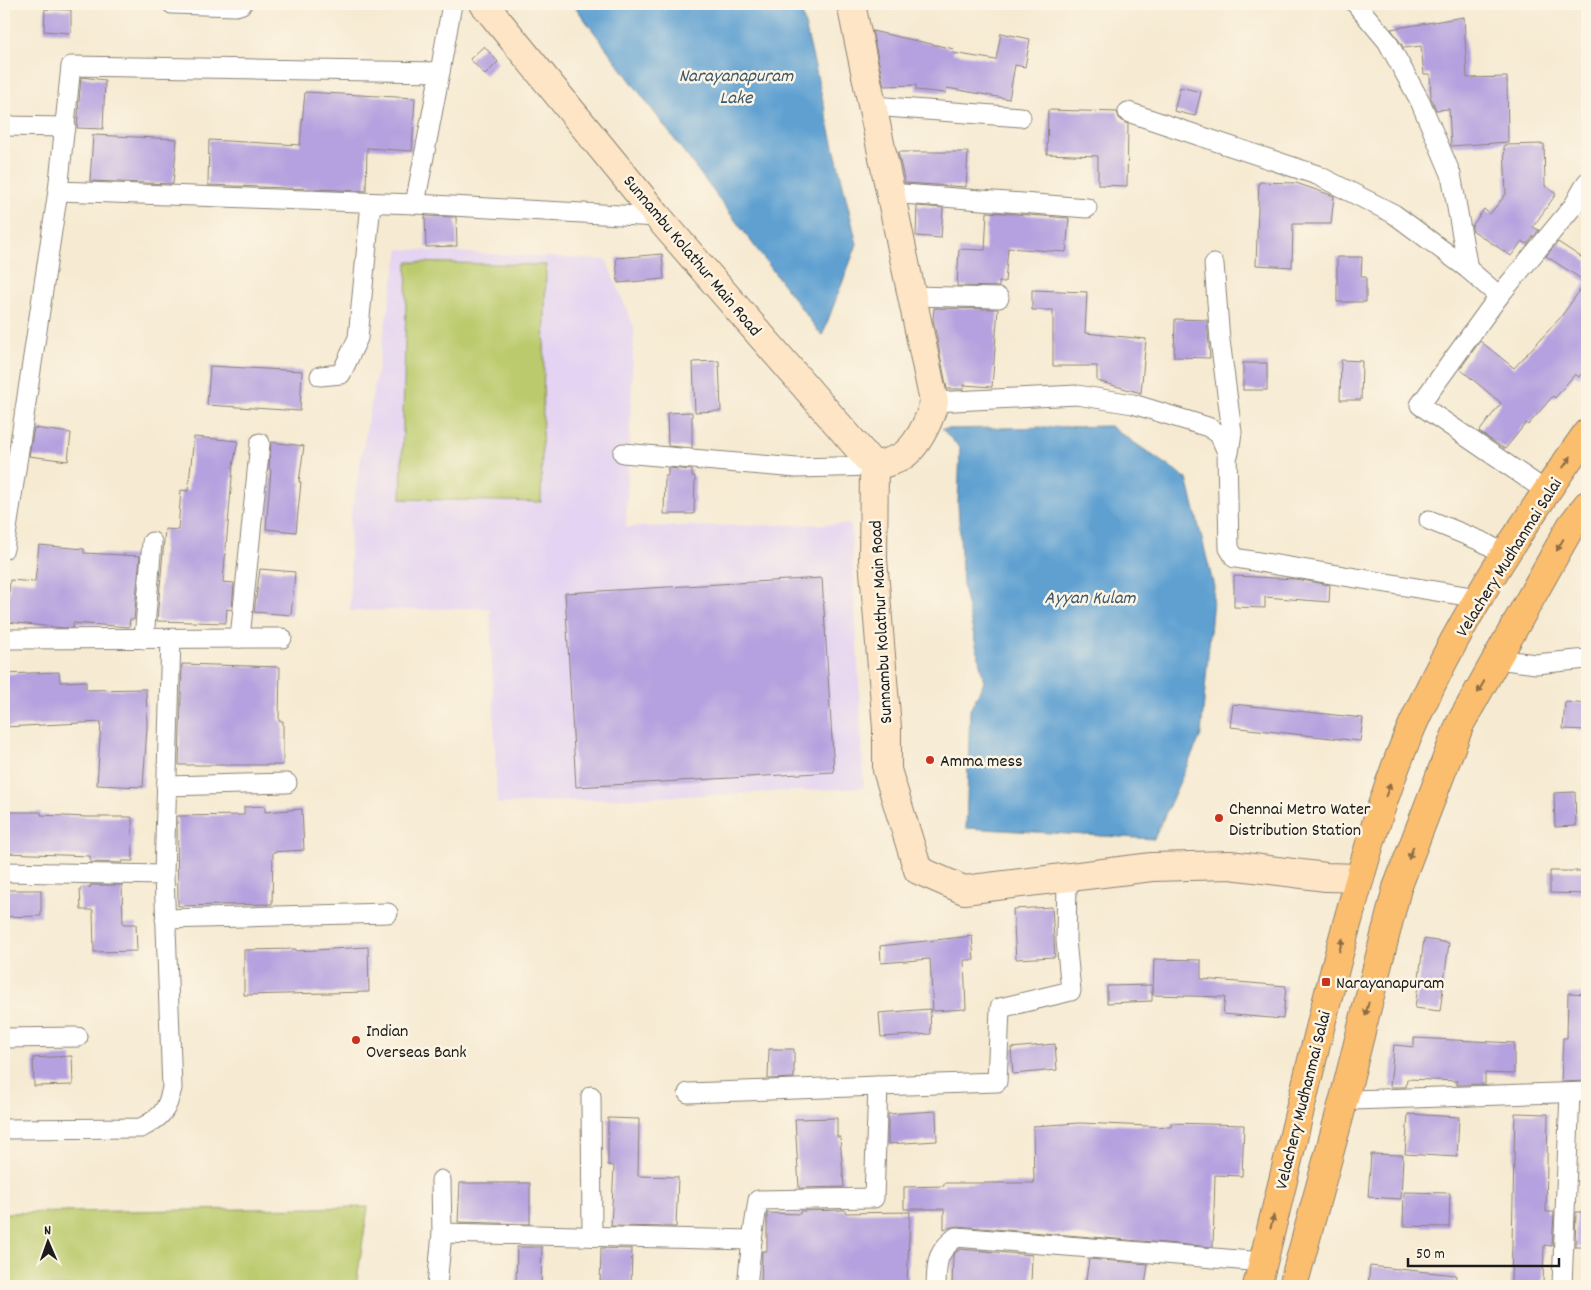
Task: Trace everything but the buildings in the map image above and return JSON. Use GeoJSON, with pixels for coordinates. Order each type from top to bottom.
{"type":"FeatureCollection","features":[{"type":"Feature","properties":{"kind":"main road","name":"Velachery Mudhanmai Salai"},"geometry":{"type":"LineString","coordinates":[[1260,1274],[1295,1123],[1360,878],[1385,797],[1418,711],[1478,598],[1546,491],[1587,434]]}},
{"type":"Feature","properties":{"kind":"main road"},"geometry":{"type":"LineString","coordinates":[[1293,1286],[1345,1096],[1397,888],[1460,724],[1571,526],[1587,505]]}},
{"type":"Feature","properties":{"kind":"street"},"geometry":{"type":"LineString","coordinates":[[172,4],[236,6],[242,4]]}},
{"type":"Feature","properties":{"kind":"street"},"geometry":{"type":"LineString","coordinates":[[415,204],[452,4]]}},
{"type":"Feature","properties":{"kind":"street","name":"Sunnambu Kolathur Main Road"},"geometry":{"type":"LineString","coordinates":[[484,4],[658,217],[874,466],[873,559],[887,728],[887,770],[918,870],[964,890],[1067,879],[1152,866],[1230,865],[1326,877],[1360,878]]}},
{"type":"Feature","properties":{"kind":"street"},"geometry":{"type":"LineString","coordinates":[[623,453],[798,468],[874,466],[899,458],[913,444],[929,423],[934,402],[850,4]]}},
{"type":"Feature","properties":{"kind":"street"},"geometry":{"type":"LineString","coordinates":[[1356,4],[1387,41],[1420,101],[1451,174],[1468,269]]}},
{"type":"Feature","properties":{"kind":"street"},"geometry":{"type":"LineString","coordinates":[[4,549],[5,527],[58,191],[71,66],[440,72]]}},
{"type":"Feature","properties":{"kind":"street"},"geometry":{"type":"LineString","coordinates":[[872,106],[1021,117]]}},
{"type":"Feature","properties":{"kind":"street"},"geometry":{"type":"LineString","coordinates":[[1128,112],[1317,175],[1394,214],[1468,269],[1499,296]]}},
{"type":"Feature","properties":{"kind":"street"},"geometry":{"type":"LineString","coordinates":[[4,126],[66,127]]}},
{"type":"Feature","properties":{"kind":"street"},"geometry":{"type":"LineString","coordinates":[[1546,491],[1420,405],[1499,296],[1574,204],[1587,182]]}},
{"type":"Feature","properties":{"kind":"street"},"geometry":{"type":"LineString","coordinates":[[58,191],[415,204],[658,217]]}},
{"type":"Feature","properties":{"kind":"street"},"geometry":{"type":"LineString","coordinates":[[890,193],[1087,208]]}},
{"type":"Feature","properties":{"kind":"street"},"geometry":{"type":"LineString","coordinates":[[320,376],[341,374],[358,338],[371,203]]}},
{"type":"Feature","properties":{"kind":"street"},"geometry":{"type":"LineString","coordinates":[[1214,264],[1220,340],[1232,432],[1231,448],[1227,462]]}},
{"type":"Feature","properties":{"kind":"street"},"geometry":{"type":"LineString","coordinates":[[912,296],[999,298]]}},
{"type":"Feature","properties":{"kind":"street"},"geometry":{"type":"LineString","coordinates":[[934,402],[1077,395],[1133,404],[1208,427],[1219,434],[1225,443],[1228,548],[1235,558],[1478,598]]}},
{"type":"Feature","properties":{"kind":"street"},"geometry":{"type":"LineString","coordinates":[[240,638],[260,443]]}},
{"type":"Feature","properties":{"kind":"street"},"geometry":{"type":"LineString","coordinates":[[1429,520],[1506,555]]}},
{"type":"Feature","properties":{"kind":"street"},"geometry":{"type":"LineString","coordinates":[[144,639],[152,542]]}},
{"type":"Feature","properties":{"kind":"street"},"geometry":{"type":"LineString","coordinates":[[4,640],[282,638]]}},
{"type":"Feature","properties":{"kind":"street"},"geometry":{"type":"LineString","coordinates":[[4,1129],[141,1128],[158,1120],[168,1106],[172,1088],[164,875],[171,639]]}},
{"type":"Feature","properties":{"kind":"street"},"geometry":{"type":"LineString","coordinates":[[1496,659],[1536,664],[1587,659]]}},
{"type":"Feature","properties":{"kind":"street"},"geometry":{"type":"LineString","coordinates":[[166,786],[287,783]]}},
{"type":"Feature","properties":{"kind":"street"},"geometry":{"type":"LineString","coordinates":[[4,872],[164,875]]}},
{"type":"Feature","properties":{"kind":"street"},"geometry":{"type":"LineString","coordinates":[[688,1093],[997,1082],[1000,1008],[1071,991],[1066,940],[1067,879]]}},
{"type":"Feature","properties":{"kind":"street"},"geometry":{"type":"LineString","coordinates":[[165,919],[388,913]]}},
{"type":"Feature","properties":{"kind":"street"},"geometry":{"type":"LineString","coordinates":[[4,1038],[78,1037]]}},
{"type":"Feature","properties":{"kind":"street"},"geometry":{"type":"LineString","coordinates":[[747,1286],[758,1200],[874,1198],[878,1086]]}},
{"type":"Feature","properties":{"kind":"street"},"geometry":{"type":"LineString","coordinates":[[1345,1096],[1353,1100],[1579,1093],[1562,1285]]}},
{"type":"Feature","properties":{"kind":"street"},"geometry":{"type":"LineString","coordinates":[[591,1096],[592,1236]]}},
{"type":"Feature","properties":{"kind":"street"},"geometry":{"type":"LineString","coordinates":[[437,1286],[442,1233],[441,1180]]}},
{"type":"Feature","properties":{"kind":"street"},"geometry":{"type":"LineString","coordinates":[[442,1233],[752,1240]]}},
{"type":"Feature","properties":{"kind":"street"},"geometry":{"type":"LineString","coordinates":[[936,1286],[937,1259],[943,1248],[956,1237],[1260,1274]]}},
{"type":"Feature","properties":{"kind":"shaded area"},"geometry":{"type":"Polygon","coordinates":[[[399,249],[606,260],[634,327],[626,527],[851,524],[864,788],[497,804],[490,608],[350,611],[350,520],[399,249]]]}},
{"type":"Feature","properties":{"kind":"green space"},"geometry":{"type":"Polygon","coordinates":[[[407,262],[546,265],[541,502],[401,499],[407,262]]]}},
{"type":"Feature","properties":{"kind":"green space"},"geometry":{"type":"Polygon","coordinates":[[[368,1207],[356,1286],[4,1286],[4,1213],[368,1207]]]}},
{"type":"Feature","properties":{"kind":"water","name":"Narayanapuram Lake"},"geometry":{"type":"Polygon","coordinates":[[[573,4],[800,4],[857,244],[822,336],[573,4]]]}},
{"type":"Feature","properties":{"kind":"water","name":"Ayyan Kulam"},"geometry":{"type":"Polygon","coordinates":[[[1110,426],[1187,479],[1214,587],[1201,735],[1154,839],[966,828],[970,710],[984,682],[963,586],[958,503],[960,448],[942,429],[1110,426]]]}},
{"type":"Feature","properties":{"kind":"place","name":"Amma mess"},"geometry":{"type":"Point","coordinates":[930,760]}},
{"type":"Feature","properties":{"kind":"place","name":"Chennai Metro Water Distribution Station"},"geometry":{"type":"Point","coordinates":[1219,818]}},
{"type":"Feature","properties":{"kind":"place","name":"Narayanapuram"},"geometry":{"type":"Point","coordinates":[1326,982]}},
{"type":"Feature","properties":{"kind":"place","name":"Indian Overseas Bank"},"geometry":{"type":"Point","coordinates":[356,1040]}}]}
